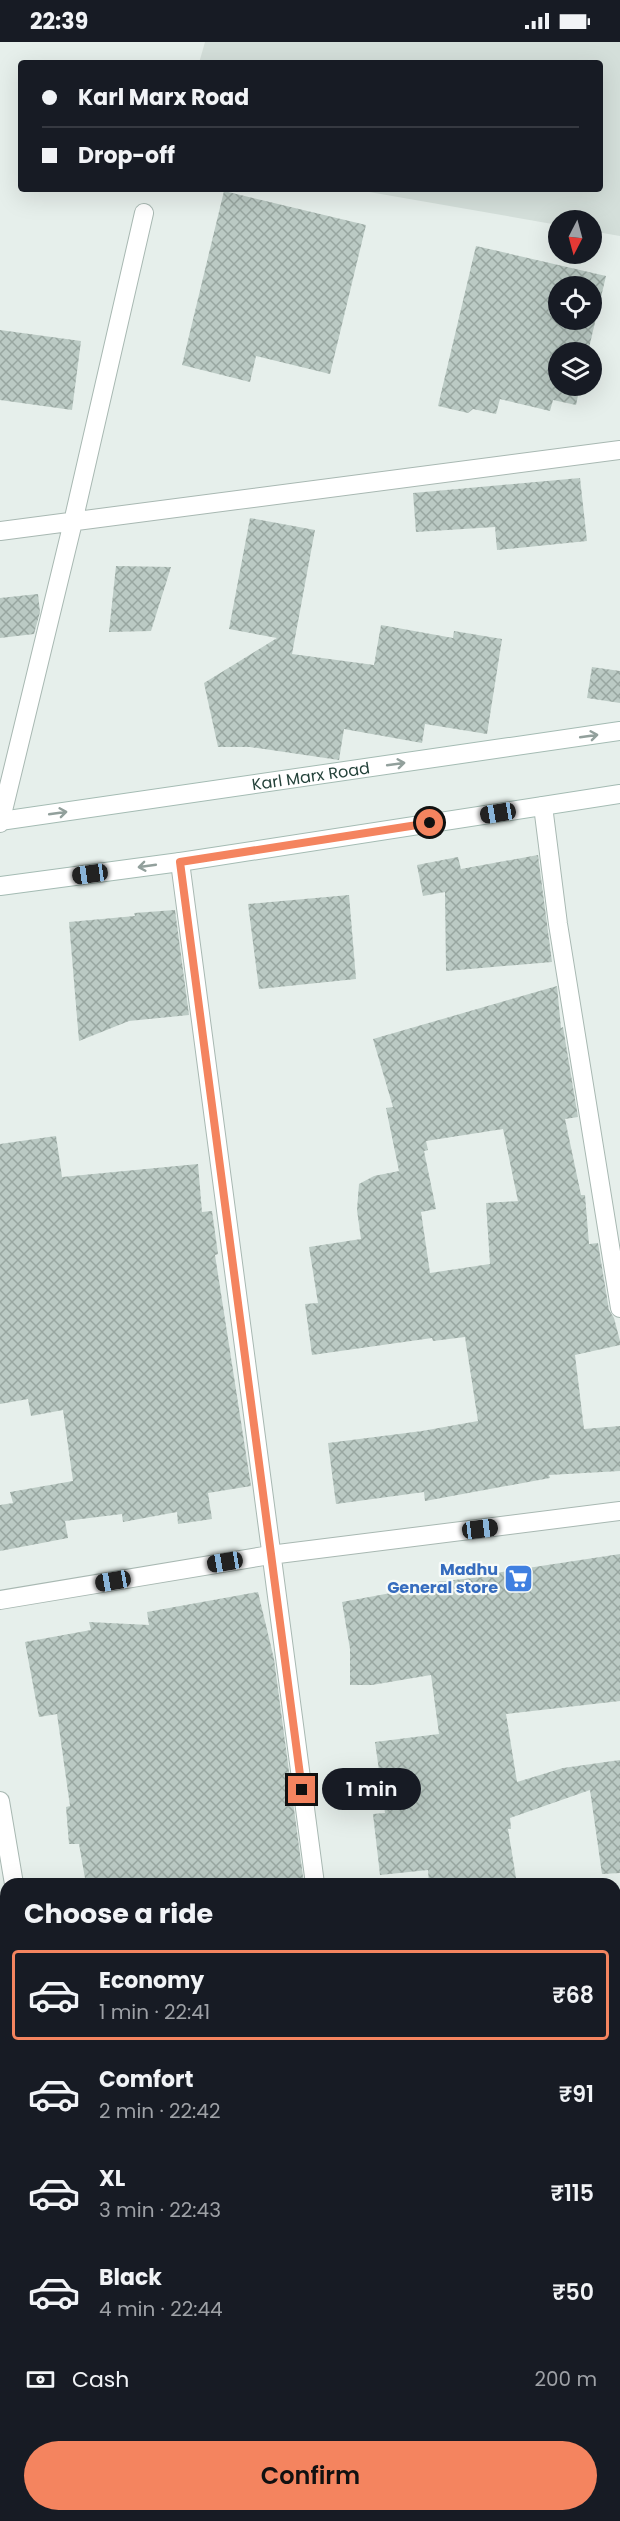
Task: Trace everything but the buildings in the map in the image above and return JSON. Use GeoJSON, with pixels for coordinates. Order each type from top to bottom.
{"type":"FeatureCollection","features":[{"type":"Feature","properties":{"kind":"street"},"geometry":{"type":"LineString","coordinates":[[0,822],[73,522],[144,213]]}},
{"type":"Feature","properties":{"kind":"street"},"geometry":{"type":"LineString","coordinates":[[0,531],[620,450]]}},
{"type":"Feature","properties":{"kind":"street","name":"Karl Marx Road"},"geometry":{"type":"LineString","coordinates":[[0,822],[620,731]]}},
{"type":"Feature","properties":{"kind":"street"},"geometry":{"type":"LineString","coordinates":[[0,886],[180,862],[620,794]]}},
{"type":"Feature","properties":{"kind":"street"},"geometry":{"type":"LineString","coordinates":[[543,806],[558,924],[620,1308]]}},
{"type":"Feature","properties":{"kind":"street"},"geometry":{"type":"LineString","coordinates":[[180,862],[314,1878]]}},
{"type":"Feature","properties":{"kind":"street"},"geometry":{"type":"LineString","coordinates":[[0,1600],[270,1555],[620,1511]]}},
{"type":"Feature","properties":{"kind":"street"},"geometry":{"type":"LineString","coordinates":[[0,1801],[13,1878]]}},
{"type":"Feature","properties":{"kind":"shaded area"},"geometry":{"type":"Polygon","coordinates":[[[205,42],[620,42],[620,236],[602,233],[602,210],[548,210],[548,223],[369,192],[603,192],[603,60],[200,60],[205,42]]]}},
{"type":"Feature","properties":{"kind":"place","name":"Madhu General store"},"geometry":{"type":"Point","coordinates":[519,1578]}},
{"type":"Feature","properties":{"kind":"route"},"geometry":{"type":"LineString","coordinates":[[302,1790],[180,862],[430,823]]}}]}
